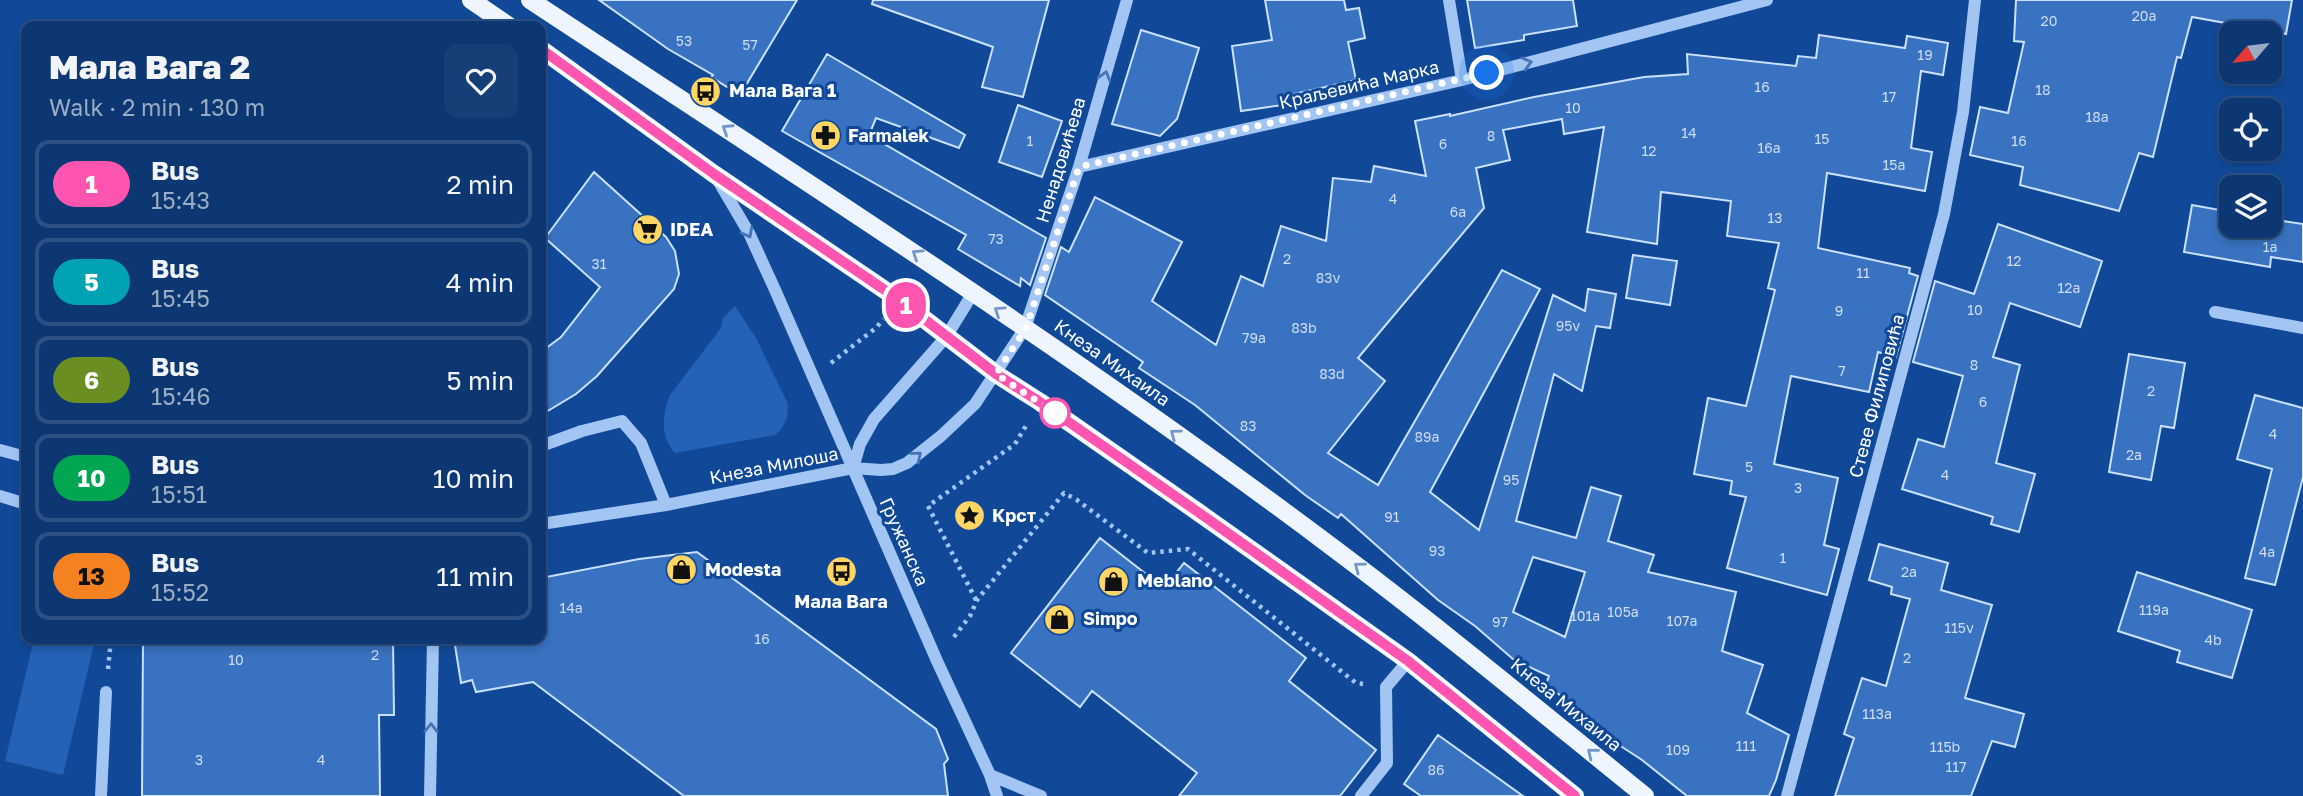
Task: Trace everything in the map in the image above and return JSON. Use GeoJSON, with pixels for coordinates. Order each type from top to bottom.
{"type":"FeatureCollection","features":[{"type":"Feature","properties":{"kind":"main road"},"geometry":{"type":"LineString","coordinates":[[471,0],[502,21]]}},
{"type":"Feature","properties":{"kind":"main road","name":"Кнеза Михаила"},"geometry":{"type":"LineString","coordinates":[[530,0],[1071,359],[1341,553],[1645,796]]}},
{"type":"Feature","properties":{"kind":"main road"},"geometry":{"type":"LineString","coordinates":[[546,53],[714,174],[898,299],[996,374],[1040,402],[1408,661],[1574,796]]}},
{"type":"Feature","properties":{"kind":"street","name":"Ненадовићева"},"geometry":{"type":"LineString","coordinates":[[996,374],[1026,328],[1079,167],[1127,0]]}},
{"type":"Feature","properties":{"kind":"street"},"geometry":{"type":"LineString","coordinates":[[1449,0],[1462,80]]}},
{"type":"Feature","properties":{"kind":"street","name":"Краљевића Марка"},"geometry":{"type":"LineString","coordinates":[[1079,167],[1462,80],[1767,0]]}},
{"type":"Feature","properties":{"kind":"street","name":"Стеве Филиповића"},"geometry":{"type":"LineString","coordinates":[[1787,796],[1944,214],[1963,112],[1975,0]]}},
{"type":"Feature","properties":{"kind":"street"},"geometry":{"type":"LineString","coordinates":[[714,174],[749,233],[853,468]]}},
{"type":"Feature","properties":{"kind":"street","name":"Кнеза Милоша"},"geometry":{"type":"LineString","coordinates":[[546,523],[666,505],[853,468],[860,444],[873,419],[946,337],[973,293]]}},
{"type":"Feature","properties":{"kind":"street"},"geometry":{"type":"LineString","coordinates":[[2215,312],[2303,328]]}},
{"type":"Feature","properties":{"kind":"street","name":"Гружанска"},"geometry":{"type":"LineString","coordinates":[[996,374],[975,404],[907,463],[893,469],[853,468],[997,796]]}},
{"type":"Feature","properties":{"kind":"street"},"geometry":{"type":"LineString","coordinates":[[546,444],[622,421],[641,443],[666,505]]}},
{"type":"Feature","properties":{"kind":"street"},"geometry":{"type":"LineString","coordinates":[[0,450],[21,456]]}},
{"type":"Feature","properties":{"kind":"street"},"geometry":{"type":"LineString","coordinates":[[0,496],[21,502]]}},
{"type":"Feature","properties":{"kind":"street"},"geometry":{"type":"LineString","coordinates":[[429,796],[433,644]]}},
{"type":"Feature","properties":{"kind":"street"},"geometry":{"type":"LineString","coordinates":[[1361,796],[1387,763],[1386,687],[1408,661]]}},
{"type":"Feature","properties":{"kind":"street"},"geometry":{"type":"LineString","coordinates":[[101,796],[106,692]]}},
{"type":"Feature","properties":{"kind":"street"},"geometry":{"type":"LineString","coordinates":[[990,775],[1041,796]]}},
{"type":"Feature","properties":{"kind":"path"},"geometry":{"type":"LineString","coordinates":[[812,375],[840,357],[877,327],[898,299]]}},
{"type":"Feature","properties":{"kind":"path"},"geometry":{"type":"LineString","coordinates":[[977,600],[928,506],[1015,444],[1040,402]]}},
{"type":"Feature","properties":{"kind":"path"},"geometry":{"type":"LineString","coordinates":[[937,661],[970,616],[977,600],[1064,493],[1148,553],[1188,549],[1356,683],[1386,687]]}},
{"type":"Feature","properties":{"kind":"path"},"geometry":{"type":"LineString","coordinates":[[106,692],[111,644]]}},
{"type":"Feature","properties":{"kind":"shaded area"},"geometry":{"type":"Polygon","coordinates":[[[735,306],[756,338],[788,404],[787,418],[775,435],[675,453],[667,440],[664,425],[670,395],[721,328],[723,318],[735,306]]]}},
{"type":"Feature","properties":{"kind":"shaded area"},"geometry":{"type":"Polygon","coordinates":[[[33,644],[94,644],[63,775],[5,761],[33,644]]]}},
{"type":"Feature","properties":{"kind":"building"},"geometry":{"type":"Polygon","coordinates":[[[599,0],[797,0],[740,95],[599,0]]]}},
{"type":"Feature","properties":{"kind":"building"},"geometry":{"type":"Polygon","coordinates":[[[873,0],[1049,0],[1023,97],[982,87],[993,47],[872,4],[873,0]]]}},
{"type":"Feature","properties":{"kind":"building"},"geometry":{"type":"Polygon","coordinates":[[[1265,0],[1344,0],[1346,10],[1359,8],[1365,38],[1348,42],[1356,80],[1281,97],[1283,105],[1241,111],[1232,46],[1272,40],[1265,0]]]}},
{"type":"Feature","properties":{"kind":"building"},"geometry":{"type":"Polygon","coordinates":[[[1467,0],[1573,0],[1577,26],[1524,35],[1524,40],[1475,48],[1467,0]]]}},
{"type":"Feature","properties":{"kind":"building"},"geometry":{"type":"Polygon","coordinates":[[[2016,0],[2292,0],[2286,34],[2282,33],[2282,21],[2219,22],[2192,17],[2181,58],[2177,57],[2153,157],[2139,153],[2119,211],[2020,185],[2023,167],[1970,155],[1980,107],[2008,113],[2024,42],[2014,41],[2016,0]]]}},
{"type":"Feature","properties":{"kind":"building"},"geometry":{"type":"Polygon","coordinates":[[[1141,30],[1199,48],[1177,119],[1160,136],[1112,124],[1141,30]]]}},
{"type":"Feature","properties":{"kind":"building"},"geometry":{"type":"Polygon","coordinates":[[[1819,35],[1905,48],[1907,36],[1948,43],[1943,75],[1921,71],[1911,148],[1932,152],[1925,191],[1827,173],[1818,248],[1910,268],[1909,273],[1918,276],[1896,357],[1878,352],[1869,392],[1791,376],[1774,464],[1838,478],[1824,545],[1839,549],[1827,595],[1727,568],[1746,497],[1730,494],[1732,481],[1694,474],[1708,398],[1746,406],[1775,290],[1768,288],[1779,243],[1727,236],[1731,201],[1661,192],[1657,244],[1587,232],[1604,127],[1564,134],[1562,119],[1503,130],[1510,160],[1476,168],[1484,208],[1358,358],[1385,381],[1328,453],[1378,485],[1502,270],[1540,289],[1430,492],[1479,530],[1553,295],[1585,311],[1588,289],[1616,294],[1610,328],[1596,326],[1582,391],[1554,374],[1516,521],[1576,538],[1591,487],[1621,496],[1608,541],[1654,555],[1648,572],[1736,592],[1722,651],[1763,665],[1747,713],[1789,735],[1769,796],[1687,796],[1616,743],[1617,741],[1546,684],[1549,676],[1514,660],[1475,626],[1438,600],[1341,514],[1338,518],[1305,495],[1195,405],[1139,368],[1143,362],[1045,295],[1061,247],[1069,252],[1095,197],[1182,242],[1152,301],[1216,345],[1241,276],[1263,286],[1281,226],[1326,241],[1333,178],[1371,182],[1374,166],[1426,176],[1415,121],[1644,77],[1688,74],[1687,54],[1796,66],[1798,56],[1816,58],[1819,35]],[[1533,557],[1513,612],[1565,637],[1585,572],[1533,557]]]}},
{"type":"Feature","properties":{"kind":"building"},"geometry":{"type":"Polygon","coordinates":[[[827,54],[965,135],[959,148],[876,118],[869,135],[1046,238],[1030,285],[1021,278],[1020,286],[958,249],[966,235],[782,131],[827,54]]]}},
{"type":"Feature","properties":{"kind":"building"},"geometry":{"type":"Polygon","coordinates":[[[1018,105],[1062,121],[1042,177],[999,162],[1018,105]]]}},
{"type":"Feature","properties":{"kind":"building"},"geometry":{"type":"Polygon","coordinates":[[[594,172],[666,237],[675,251],[679,274],[674,289],[597,376],[576,394],[546,412],[546,348],[561,337],[600,287],[546,237],[594,172]]]}},
{"type":"Feature","properties":{"kind":"building"},"geometry":{"type":"Polygon","coordinates":[[[2192,205],[2219,210],[2219,238],[2282,238],[2282,221],[2303,224],[2303,262],[2271,257],[2270,267],[2184,252],[2192,205]]]}},
{"type":"Feature","properties":{"kind":"building"},"geometry":{"type":"Polygon","coordinates":[[[1998,224],[2102,261],[2080,327],[2010,303],[1993,357],[2020,365],[1996,463],[2035,474],[2019,532],[1991,524],[1993,517],[1902,489],[1918,439],[1944,447],[1963,376],[1913,362],[1935,281],[1974,294],[1998,224]]]}},
{"type":"Feature","properties":{"kind":"building"},"geometry":{"type":"Polygon","coordinates":[[[1633,255],[1677,261],[1670,305],[1626,298],[1633,255]]]}},
{"type":"Feature","properties":{"kind":"building"},"geometry":{"type":"Polygon","coordinates":[[[2129,354],[2185,363],[2174,428],[2161,426],[2151,480],[2109,472],[2129,354]]]}},
{"type":"Feature","properties":{"kind":"building"},"geometry":{"type":"Polygon","coordinates":[[[2255,395],[2303,408],[2303,477],[2275,585],[2245,578],[2272,469],[2237,459],[2255,395]]]}},
{"type":"Feature","properties":{"kind":"building"},"geometry":{"type":"Polygon","coordinates":[[[1100,538],[1164,588],[1184,563],[1306,658],[1289,681],[1376,750],[1340,796],[1179,796],[1197,773],[1092,691],[1080,707],[1011,653],[1100,538]]]}},
{"type":"Feature","properties":{"kind":"building"},"geometry":{"type":"Polygon","coordinates":[[[1879,544],[1948,563],[1941,590],[1992,605],[1965,698],[2024,714],[2015,747],[1992,741],[1971,796],[1835,796],[1854,738],[1844,734],[1862,678],[1886,686],[1910,599],[1891,594],[1892,587],[1869,580],[1879,544]]]}},
{"type":"Feature","properties":{"kind":"building"},"geometry":{"type":"Polygon","coordinates":[[[697,552],[936,729],[948,759],[944,764],[948,796],[684,796],[533,682],[476,692],[472,680],[461,683],[455,644],[546,644],[546,577],[639,559],[697,552]]]}},
{"type":"Feature","properties":{"kind":"building"},"geometry":{"type":"Polygon","coordinates":[[[2137,572],[2252,610],[2232,678],[2177,662],[2180,651],[2118,631],[2137,572]]]}},
{"type":"Feature","properties":{"kind":"building"},"geometry":{"type":"Polygon","coordinates":[[[143,644],[393,644],[394,715],[379,715],[380,796],[142,796],[143,644]]]}},
{"type":"Feature","properties":{"kind":"building"},"geometry":{"type":"Polygon","coordinates":[[[1438,735],[1523,796],[1421,796],[1404,784],[1438,735]]]}},
{"type":"Feature","properties":{"kind":"bus line","name":"1"},"geometry":{"type":"LineString","coordinates":[[546,53],[714,174],[898,299],[996,374],[1198,512],[1408,661],[1575,796]]}},
{"type":"Feature","properties":{"kind":"place","name":"Мала Вага 1"},"geometry":{"type":"Point","coordinates":[706,91]}},
{"type":"Feature","properties":{"kind":"place","name":"Farmalek"},"geometry":{"type":"Point","coordinates":[825,136]}},
{"type":"Feature","properties":{"kind":"place","name":"IDEA"},"geometry":{"type":"Point","coordinates":[647,230]}},
{"type":"Feature","properties":{"kind":"place","name":"Крст"},"geometry":{"type":"Point","coordinates":[969,516]}},
{"type":"Feature","properties":{"kind":"place","name":"Modesta"},"geometry":{"type":"Point","coordinates":[682,570]}},
{"type":"Feature","properties":{"kind":"place","name":"Мала Вага"},"geometry":{"type":"Point","coordinates":[841,572]}},
{"type":"Feature","properties":{"kind":"place","name":"Meblano"},"geometry":{"type":"Point","coordinates":[1114,581]}},
{"type":"Feature","properties":{"kind":"place","name":"Simpo"},"geometry":{"type":"Point","coordinates":[1060,619]}},
{"type":"Feature","properties":{"kind":"route"},"geometry":{"type":"LineString","coordinates":[[1055,413],[996,374],[1026,328],[1079,167],[1487,73]]}}]}
